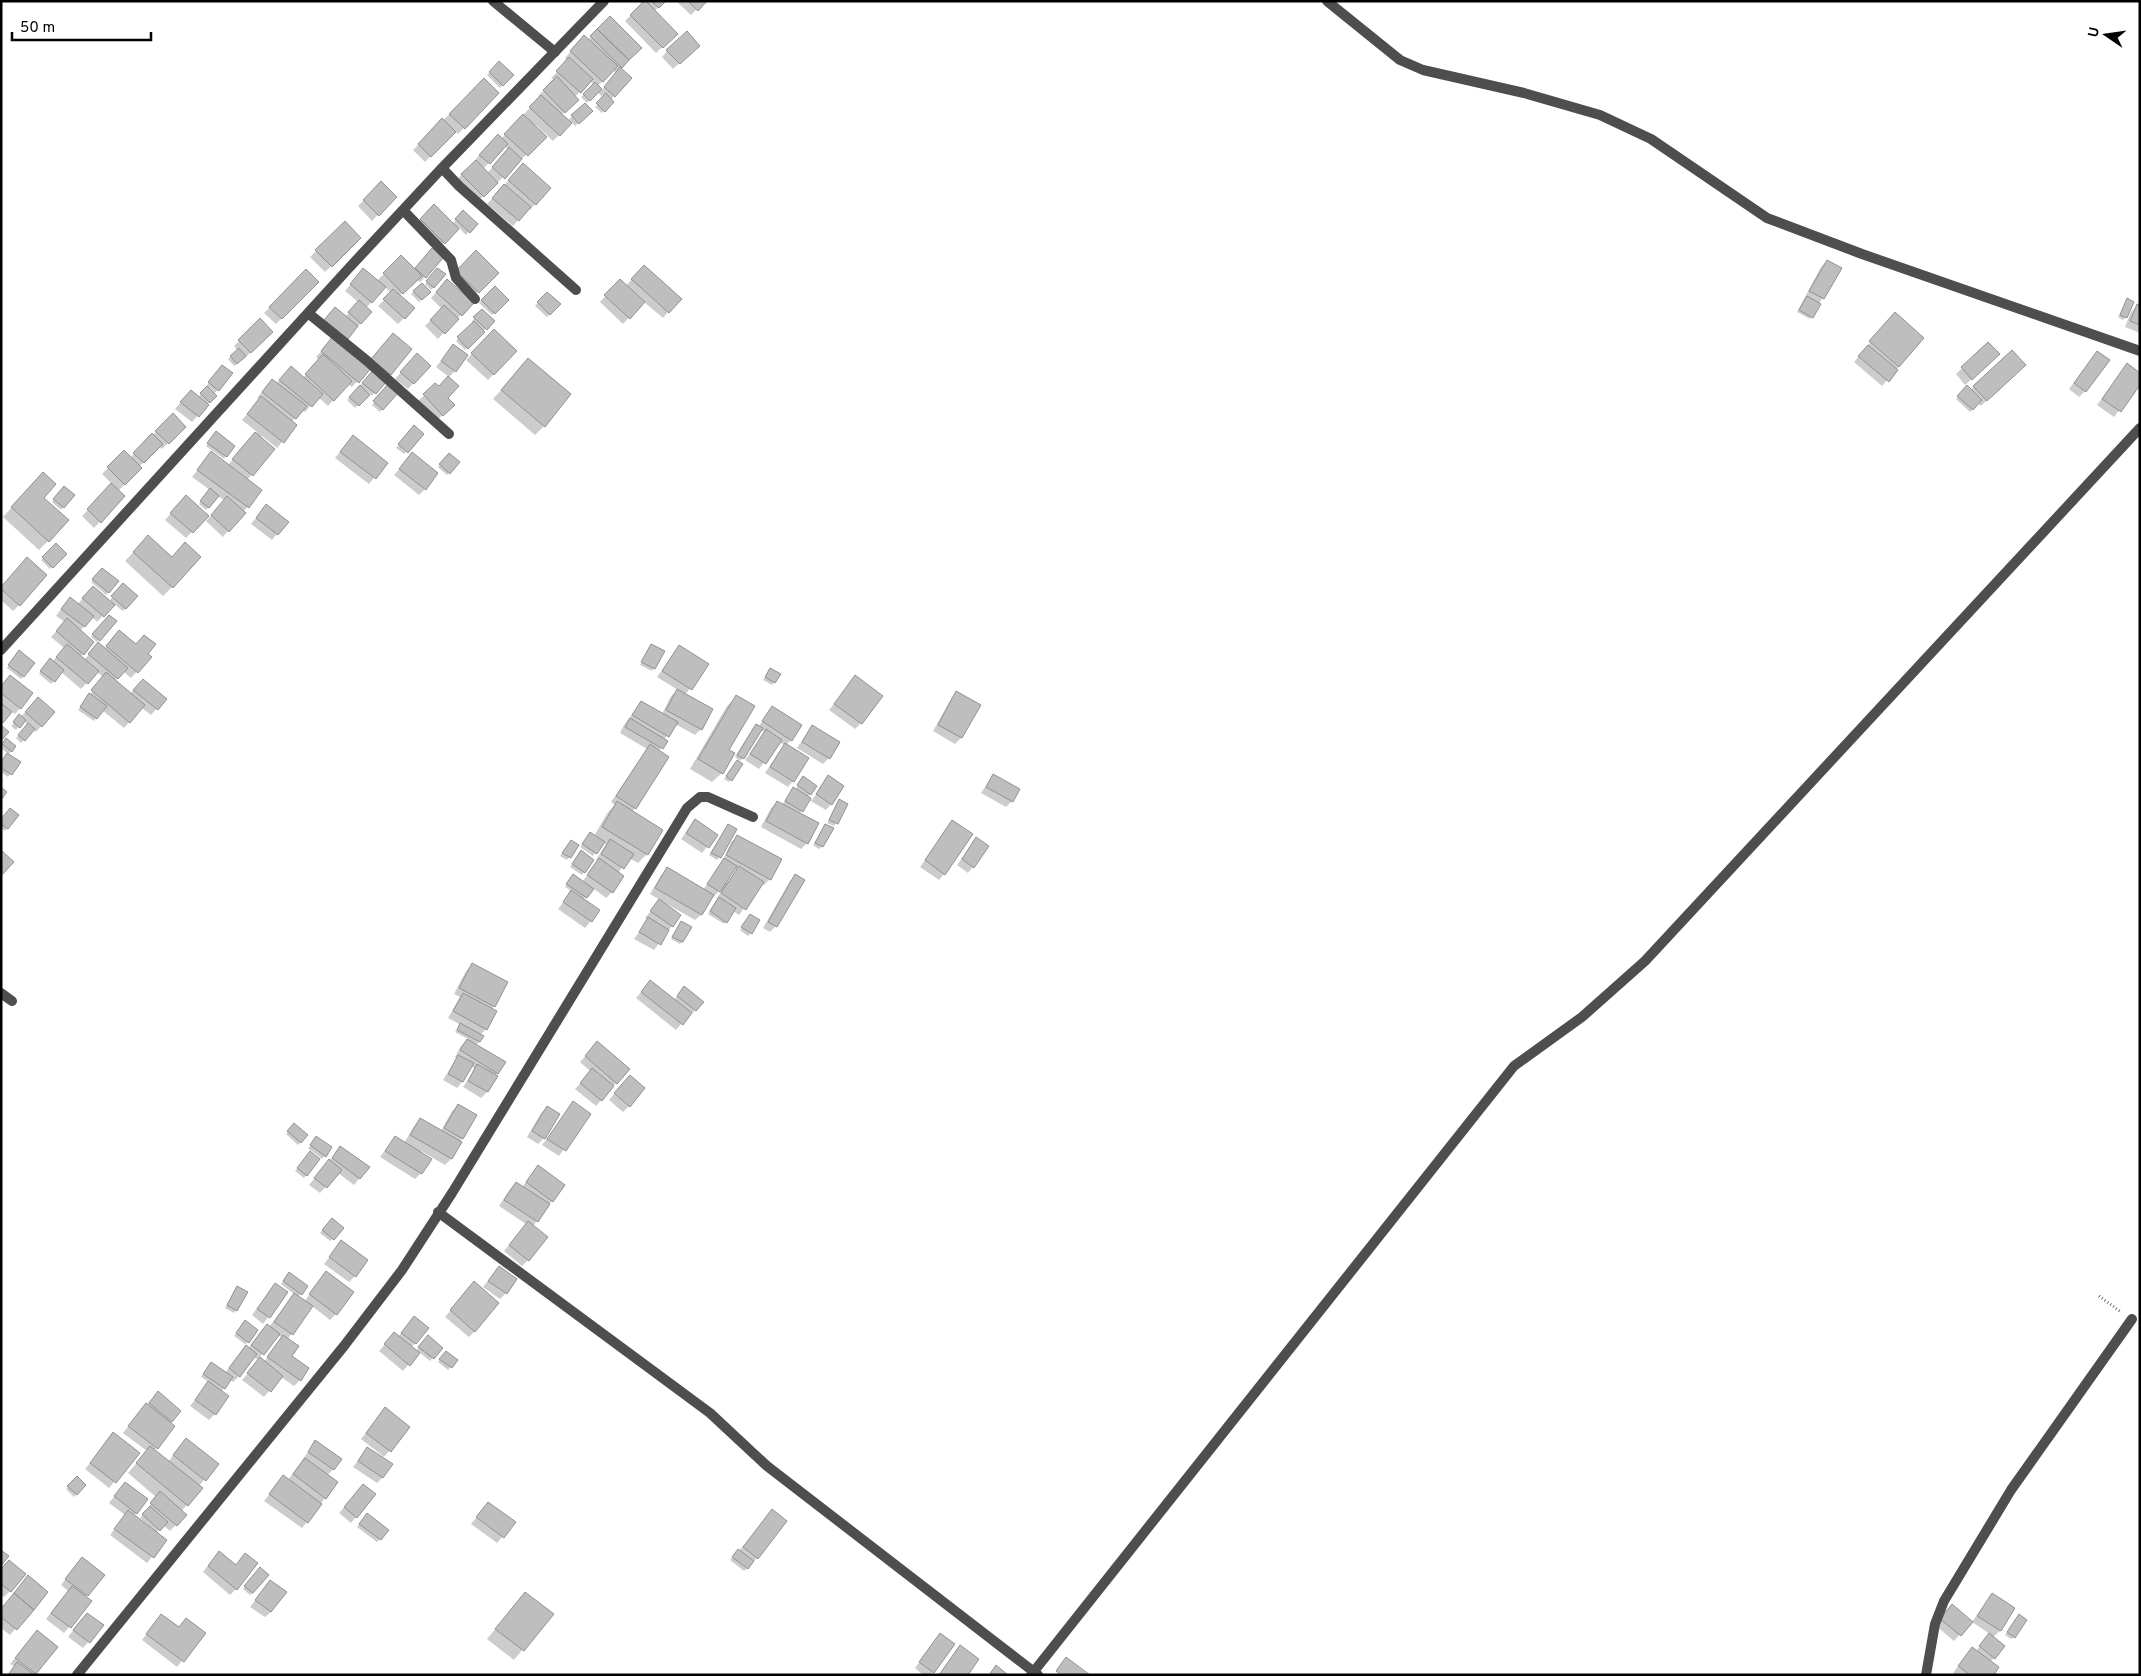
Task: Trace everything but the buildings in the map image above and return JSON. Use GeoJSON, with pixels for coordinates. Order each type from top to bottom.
{"type":"FeatureCollection","features":[{"type":"Feature","properties":{"kind":"street"},"geometry":{"type":"LineString","coordinates":[[493,1],[555,52]]}},
{"type":"Feature","properties":{"kind":"street"},"geometry":{"type":"LineString","coordinates":[[1,650],[442,168],[604,1]]}},
{"type":"Feature","properties":{"kind":"street"},"geometry":{"type":"LineString","coordinates":[[1327,1],[1400,60],[1423,70],[1524,93],[1600,114],[1650,139],[1767,218],[1862,254],[2140,351]]}},
{"type":"Feature","properties":{"kind":"street"},"geometry":{"type":"LineString","coordinates":[[442,168],[459,186],[576,290]]}},
{"type":"Feature","properties":{"kind":"street"},"geometry":{"type":"LineString","coordinates":[[403,210],[451,260],[456,278],[475,298]]}},
{"type":"Feature","properties":{"kind":"street"},"geometry":{"type":"LineString","coordinates":[[308,313],[366,360],[449,434]]}},
{"type":"Feature","properties":{"kind":"street"},"geometry":{"type":"LineString","coordinates":[[438,1212],[710,1414],[767,1466],[1034,1674],[1514,1066],[1582,1017],[1645,961],[2140,428]]}},
{"type":"Feature","properties":{"kind":"street"},"geometry":{"type":"LineString","coordinates":[[77,1675],[344,1346],[402,1270],[457,1184],[687,808],[702,796],[753,817]]}},
{"type":"Feature","properties":{"kind":"street"},"geometry":{"type":"LineString","coordinates":[[1,993],[12,1001]]}},
{"type":"Feature","properties":{"kind":"street"},"geometry":{"type":"LineString","coordinates":[[1926,1675],[1935,1624],[1944,1601],[2010,1490],[2132,1320]]}}]}
